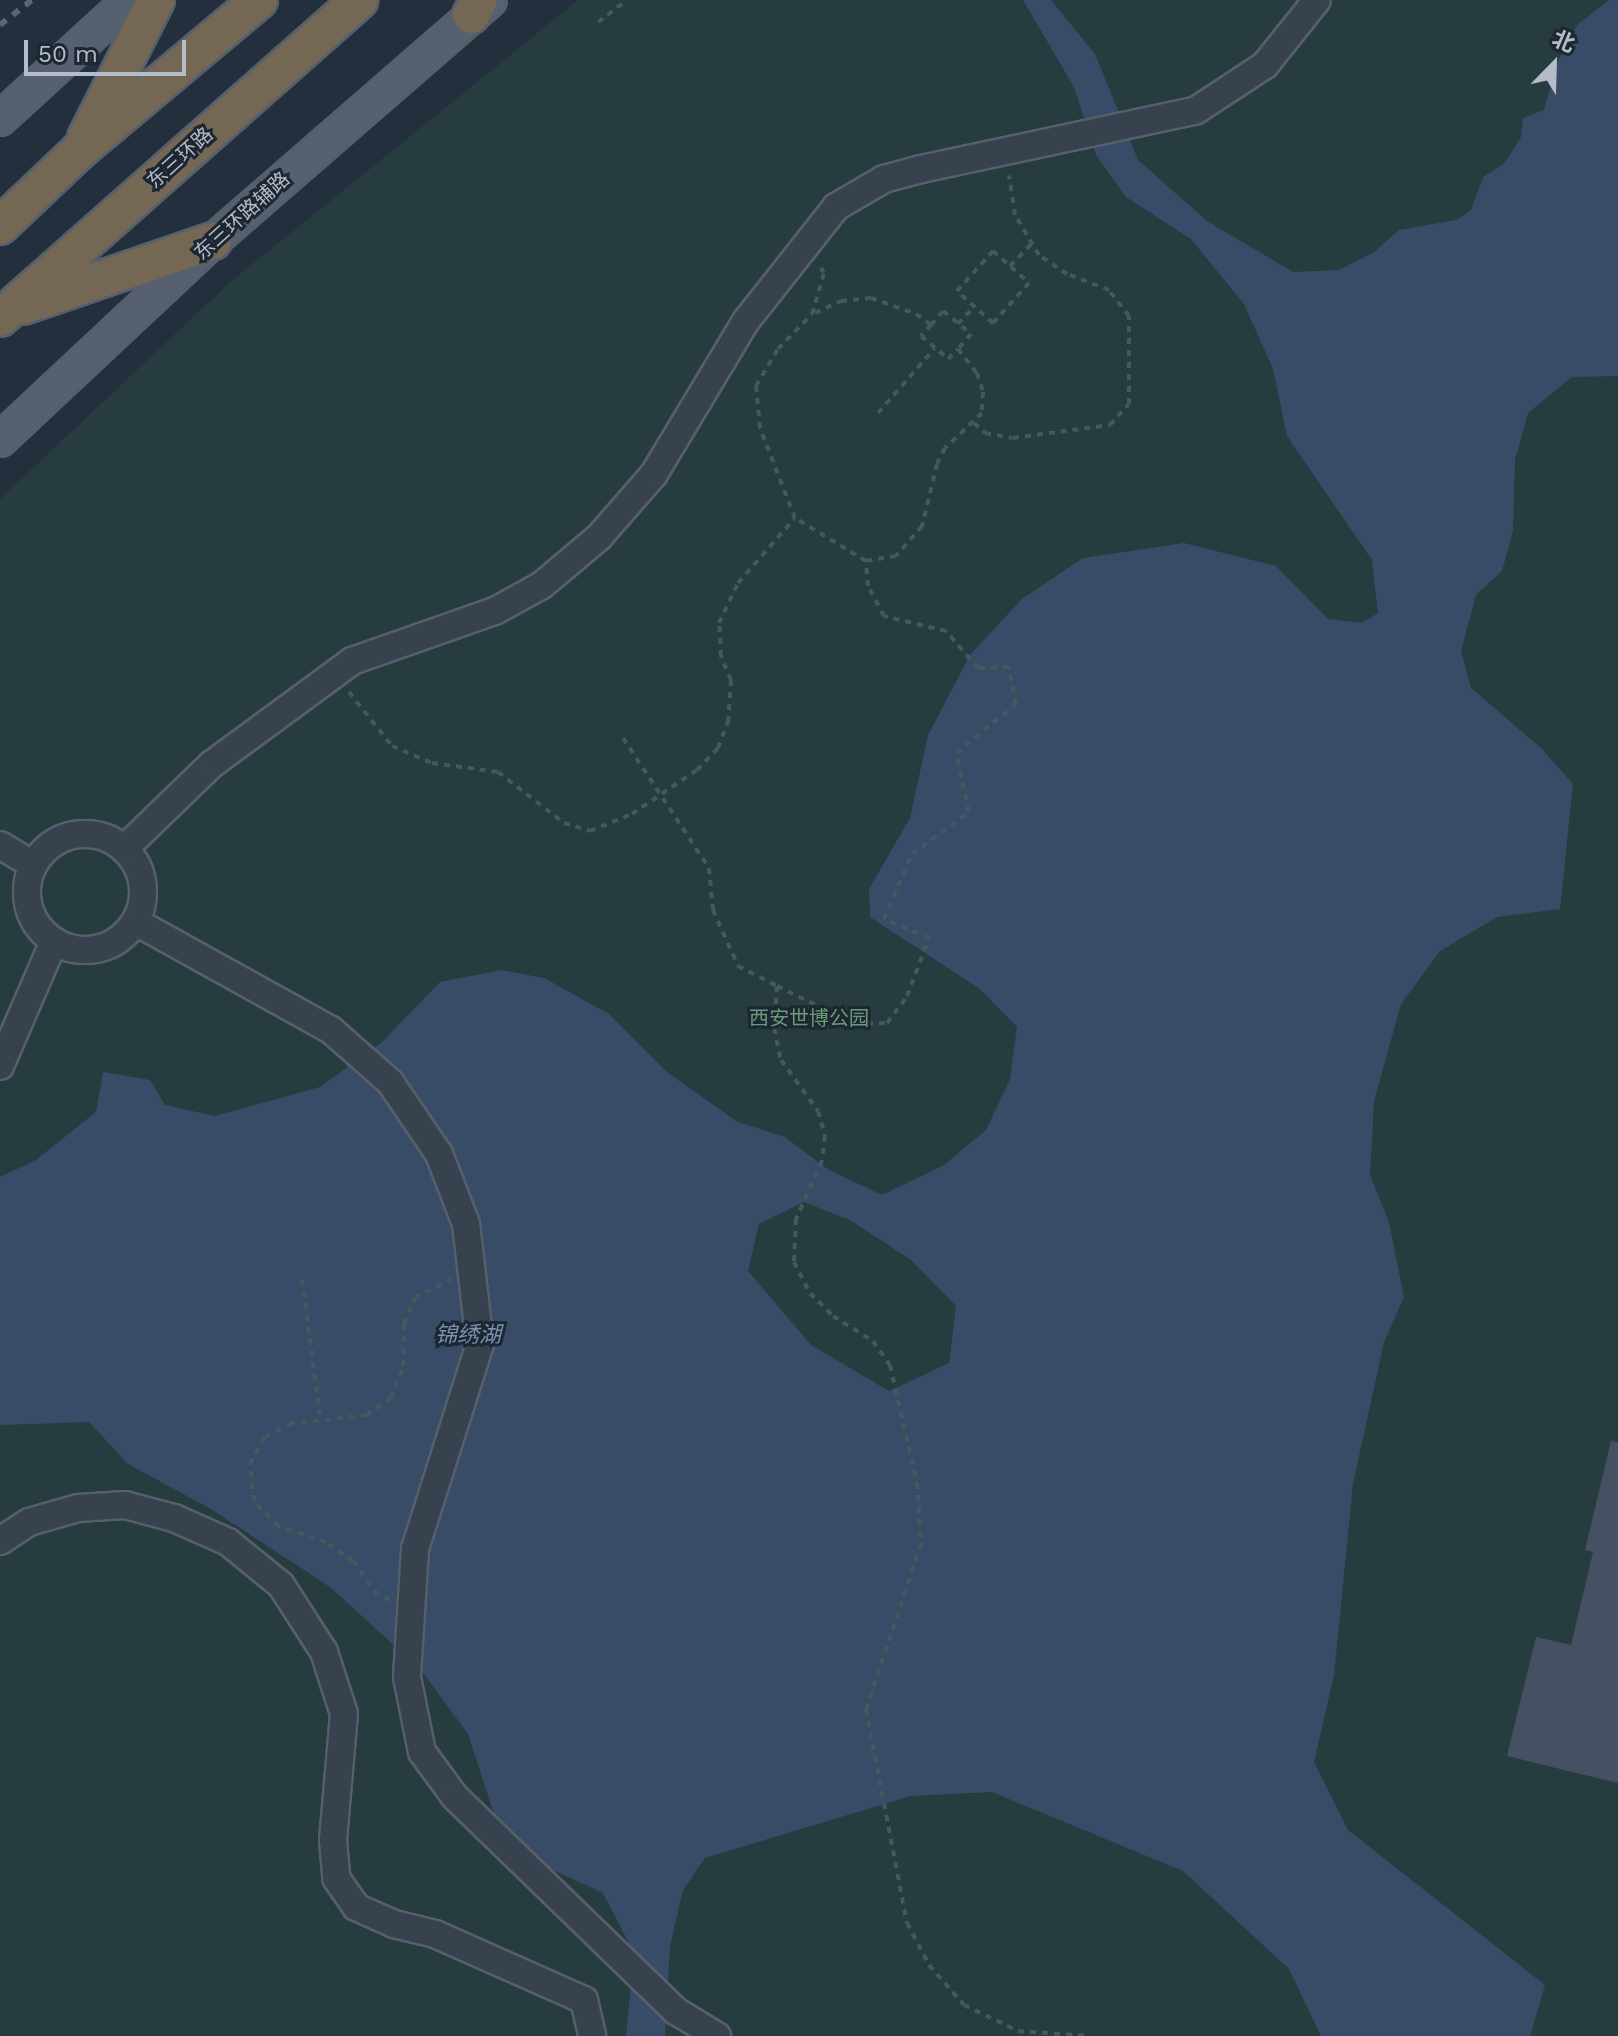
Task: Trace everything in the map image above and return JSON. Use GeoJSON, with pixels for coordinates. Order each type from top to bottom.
{"type":"FeatureCollection","features":[{"type":"Feature","properties":{"kind":"highway"},"geometry":{"type":"LineString","coordinates":[[79,151],[156,0]]}},
{"type":"Feature","properties":{"kind":"highway"},"geometry":{"type":"LineString","coordinates":[[0,226],[79,151],[259,0]]}},
{"type":"Feature","properties":{"kind":"highway","name":"东三环路"},"geometry":{"type":"LineString","coordinates":[[3,315],[360,0]]}},
{"type":"Feature","properties":{"kind":"highway"},"geometry":{"type":"LineString","coordinates":[[3,315],[213,241]]}},
{"type":"Feature","properties":{"kind":"main road"},"geometry":{"type":"LineString","coordinates":[[0,119],[130,0]]}},
{"type":"Feature","properties":{"kind":"main road","name":"东三环路辅路"},"geometry":{"type":"LineString","coordinates":[[0,440],[213,241],[480,5]]}},
{"type":"Feature","properties":{"kind":"lane"},"geometry":{"type":"LineString","coordinates":[[124,849],[212,764],[352,661],[495,611],[542,585],[599,537],[654,474],[746,321],[802,244],[836,207],[884,179],[1057,144],[1195,111],[1232,90],[1265,65],[1317,0]]}},
{"type":"Feature","properties":{"kind":"lane"},"geometry":{"type":"LineString","coordinates":[[80,833],[99,835],[124,849],[141,872],[144,891],[136,922],[118,941],[100,949],[81,951],[54,941],[34,920],[27,902],[33,865],[45,849],[80,833]]}},
{"type":"Feature","properties":{"kind":"lane"},"geometry":{"type":"LineString","coordinates":[[0,845],[33,865]]}},
{"type":"Feature","properties":{"kind":"lane"},"geometry":{"type":"LineString","coordinates":[[136,922],[331,1030],[390,1082],[439,1154],[466,1224],[480,1344],[415,1549],[407,1677],[422,1752],[455,1797],[676,2011],[717,2036]]}},
{"type":"Feature","properties":{"kind":"lane"},"geometry":{"type":"LineString","coordinates":[[0,1066],[54,941]]}},
{"type":"Feature","properties":{"kind":"lane"},"geometry":{"type":"LineString","coordinates":[[0,1541],[29,1522],[78,1508],[125,1505],[174,1518],[228,1542],[281,1585],[324,1652],[344,1714],[333,1840],[336,1878],[356,1907],[479,1952],[584,2000],[592,2036]]}},
{"type":"Feature","properties":{"kind":"path"},"geometry":{"type":"LineString","coordinates":[[598,22],[627,0]]}},
{"type":"Feature","properties":{"kind":"path"},"geometry":{"type":"LineString","coordinates":[[974,423],[985,433],[1013,438],[1110,425],[1129,404],[1129,316],[1109,290],[1067,274],[1039,255],[1015,215],[1006,153]]}},
{"type":"Feature","properties":{"kind":"path"},"geometry":{"type":"LineString","coordinates":[[1010,266],[1032,243]]}},
{"type":"Feature","properties":{"kind":"path"},"geometry":{"type":"LineString","coordinates":[[802,244],[824,273],[812,314]]}},
{"type":"Feature","properties":{"kind":"path"},"geometry":{"type":"LineString","coordinates":[[993,251],[1010,266],[1029,283],[993,323],[957,291],[993,251]]}},
{"type":"Feature","properties":{"kind":"path"},"geometry":{"type":"LineString","coordinates":[[931,325],[871,298],[841,301],[812,314],[778,349],[756,386],[760,428],[795,518],[866,561],[896,556],[910,544],[922,526],[945,448],[982,413],[983,392],[977,373],[958,349]]}},
{"type":"Feature","properties":{"kind":"path"},"geometry":{"type":"LineString","coordinates":[[958,324],[974,307]]}},
{"type":"Feature","properties":{"kind":"path"},"geometry":{"type":"LineString","coordinates":[[943,311],[971,334],[948,359],[921,336],[931,325],[943,311]]}},
{"type":"Feature","properties":{"kind":"path"},"geometry":{"type":"LineString","coordinates":[[878,413],[935,348]]}},
{"type":"Feature","properties":{"kind":"path"},"geometry":{"type":"LineString","coordinates":[[335,674],[392,746],[432,763],[498,772],[564,823],[590,831],[660,795],[697,770],[718,748],[728,722],[731,680],[721,656],[719,623],[738,583],[795,518]]}},
{"type":"Feature","properties":{"kind":"path"},"geometry":{"type":"LineString","coordinates":[[623,738],[709,868],[713,910],[738,966],[855,1024],[887,1023],[912,983],[929,938],[884,919],[912,854],[969,812],[956,753],[1016,704],[1009,667],[978,668],[946,631],[884,616],[868,586],[866,561]]}},
{"type":"Feature","properties":{"kind":"path"},"geometry":{"type":"LineString","coordinates":[[777,986],[774,1028],[781,1060],[818,1111],[825,1136],[822,1161],[800,1210],[794,1262],[810,1293],[833,1316],[873,1341],[890,1365],[917,1483],[921,1544],[866,1709],[907,1923],[929,1965],[964,2005],[1018,2031],[1090,2036]]}},
{"type":"Feature","properties":{"kind":"path"},"geometry":{"type":"LineString","coordinates":[[411,1606],[378,1595],[353,1561],[326,1542],[278,1526],[254,1501],[250,1464],[265,1437],[320,1416],[366,1415],[391,1398],[403,1366],[404,1324],[415,1298],[441,1281],[472,1273]]}},
{"type":"Feature","properties":{"kind":"path"},"geometry":{"type":"LineString","coordinates":[[302,1279],[320,1416]]}},
{"type":"Feature","properties":{"kind":"green space","name":"西安世博公园"},"geometry":{"type":"Polygon","coordinates":[[[578,0],[1618,0],[1618,2036],[0,2036],[0,499],[229,283],[578,0]]]}},
{"type":"Feature","properties":{"kind":"water","name":"锦绣湖"},"geometry":{"type":"Polygon","coordinates":[[[1023,0],[1051,0],[1095,54],[1138,160],[1207,221],[1293,272],[1339,270],[1373,253],[1399,230],[1456,220],[1471,210],[1483,177],[1504,164],[1521,137],[1523,118],[1544,110],[1557,63],[1577,25],[1609,0],[1618,0],[1618,376],[1572,377],[1528,413],[1515,460],[1513,531],[1502,571],[1476,595],[1461,651],[1471,688],[1542,749],[1573,784],[1560,909],[1497,917],[1440,951],[1401,1004],[1374,1101],[1370,1175],[1389,1222],[1404,1297],[1384,1342],[1353,1484],[1334,1675],[1314,1762],[1348,1830],[1545,1985],[1530,2036],[1321,2036],[1289,1969],[1183,1871],[992,1792],[911,1796],[705,1858],[683,1890],[670,1946],[665,2036],[626,2036],[634,1953],[603,1893],[525,1857],[500,1832],[468,1734],[421,1670],[330,1587],[211,1509],[128,1464],[89,1422],[0,1425],[0,1177],[36,1160],[96,1112],[103,1072],[150,1080],[165,1105],[215,1116],[320,1087],[381,1043],[440,982],[501,970],[544,978],[609,1014],[668,1073],[738,1122],[785,1137],[829,1170],[882,1195],[944,1165],[986,1130],[1010,1079],[1017,1027],[980,989],[870,917],[869,889],[910,818],[928,735],[970,655],[1022,599],[1083,558],[1184,543],[1276,566],[1328,619],[1362,623],[1378,613],[1372,560],[1287,436],[1273,369],[1244,304],[1191,239],[1126,197],[1096,155],[1074,87],[1023,0]],[[804,1202],[759,1224],[748,1271],[811,1345],[889,1391],[949,1363],[956,1306],[911,1260],[850,1220],[804,1202]]]}},
{"type":"Feature","properties":{"kind":"building"},"geometry":{"type":"Polygon","coordinates":[[[1611,1441],[1618,1442],[1618,1783],[1507,1756],[1536,1637],[1571,1645],[1593,1552],[1585,1550],[1611,1441]]]}},
{"type":"Feature","properties":{"kind":"railway"},"geometry":{"type":"LineString","coordinates":[[0,25],[32,0]]}}]}
